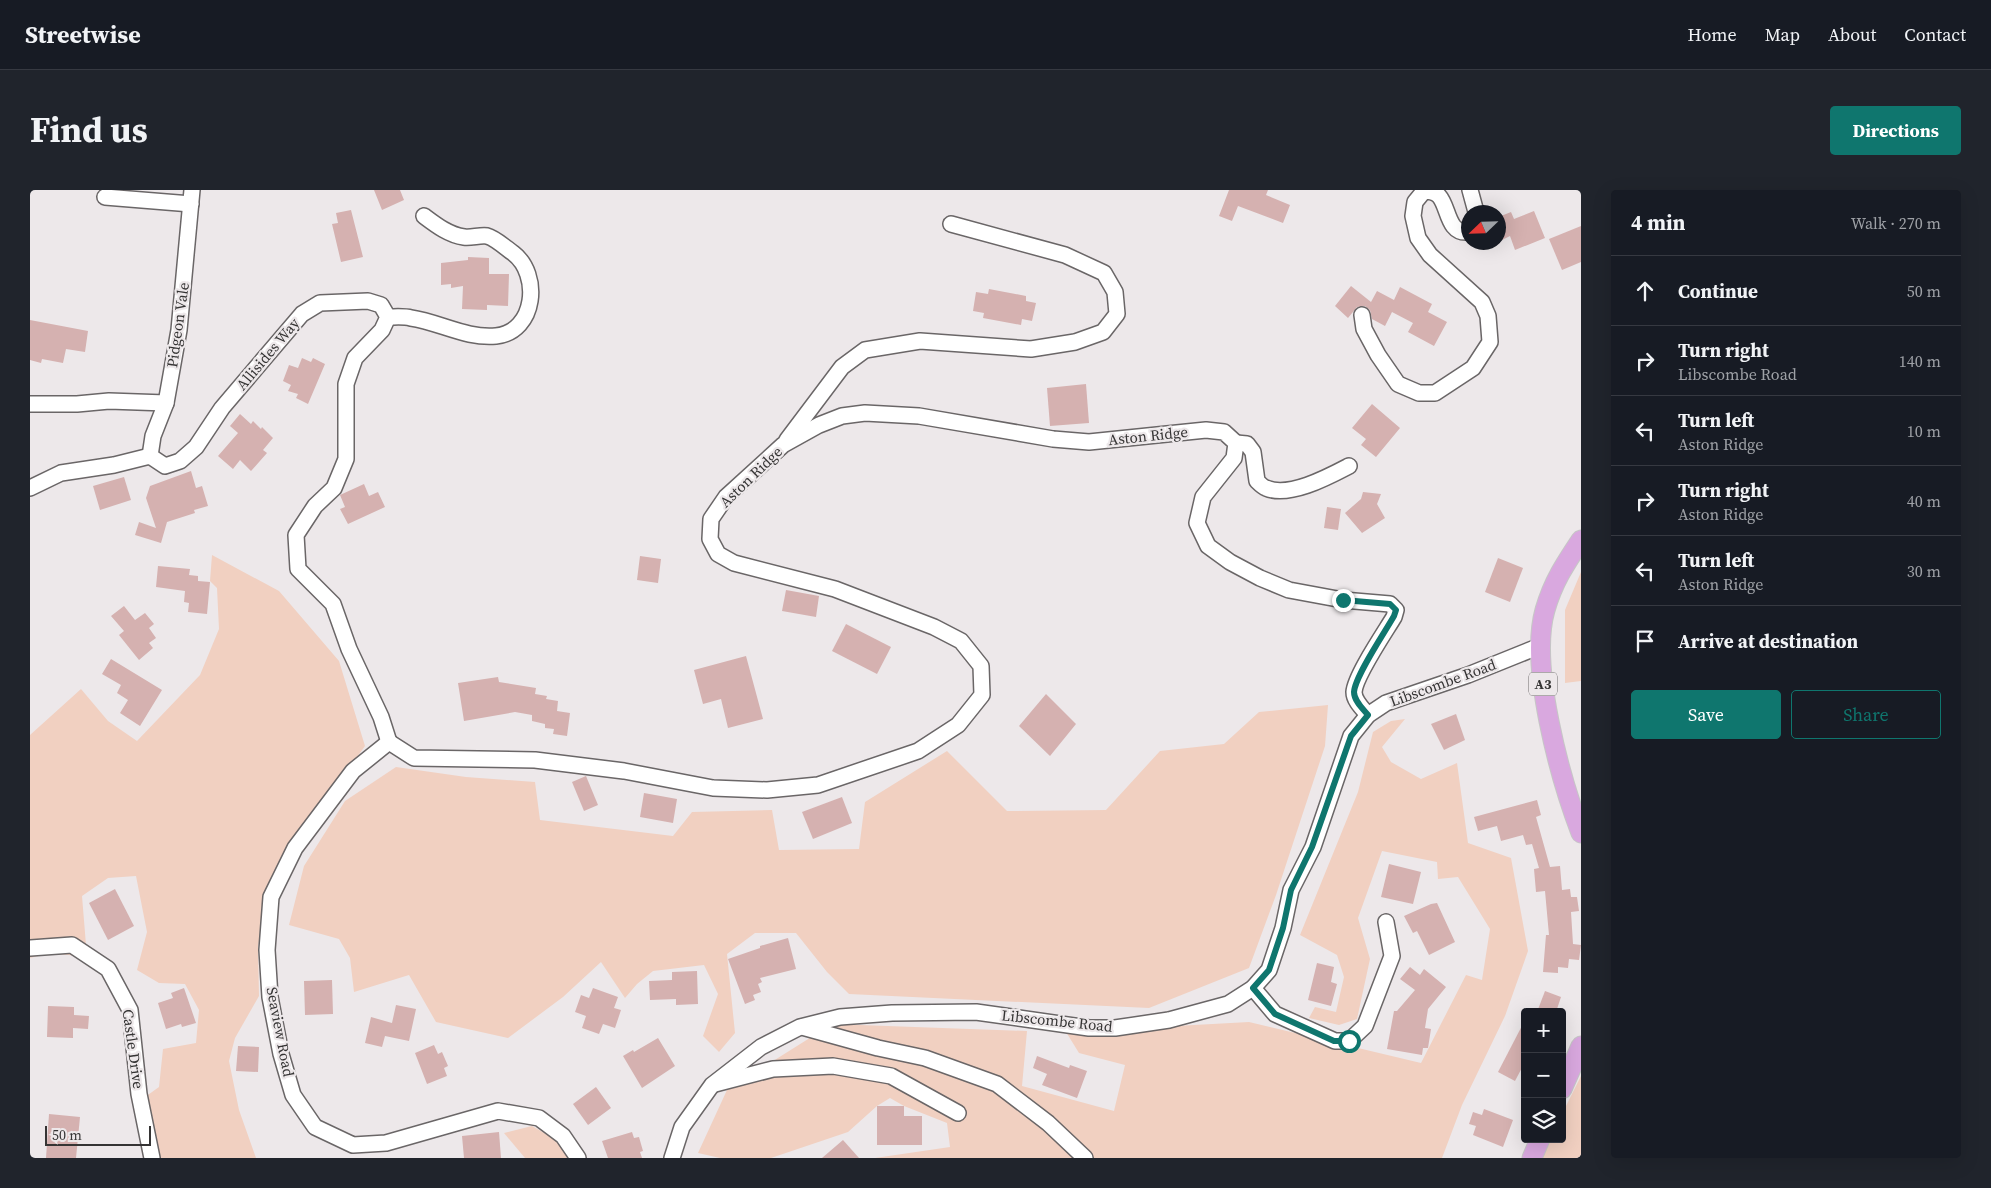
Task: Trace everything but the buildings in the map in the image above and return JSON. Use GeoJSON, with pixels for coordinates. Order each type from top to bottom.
{"type":"FeatureCollection","features":[{"type":"Feature","properties":{"kind":"main road","name":"A3"},"geometry":{"type":"LineString","coordinates":[[1581,540],[1556,578],[1544,612],[1540,646],[1545,700],[1558,758],[1581,833]]}},
{"type":"Feature","properties":{"kind":"main road"},"geometry":{"type":"LineString","coordinates":[[1566,1080],[1581,1046]]}},
{"type":"Feature","properties":{"kind":"main road"},"geometry":{"type":"LineString","coordinates":[[1532,1158],[1538,1143]]}},
{"type":"Feature","properties":{"kind":"street"},"geometry":{"type":"LineString","coordinates":[[1470,190],[1474,205]]}},
{"type":"Feature","properties":{"kind":"street"},"geometry":{"type":"LineString","coordinates":[[1362,315],[1364,329],[1378,355],[1398,384],[1418,393],[1435,394],[1473,368],[1490,342],[1488,316],[1482,302],[1430,255],[1418,238],[1413,216],[1415,202],[1424,191],[1440,196],[1451,222],[1456,229],[1461,231]]}},
{"type":"Feature","properties":{"kind":"street"},"geometry":{"type":"LineString","coordinates":[[105,197],[191,197]]}},
{"type":"Feature","properties":{"kind":"street","name":"Pidgeon Vale"},"geometry":{"type":"LineString","coordinates":[[150,456],[153,436],[166,402],[179,330],[191,197]]}},
{"type":"Feature","properties":{"kind":"street"},"geometry":{"type":"LineString","coordinates":[[389,742],[381,717],[349,649],[333,604],[298,569],[296,535],[315,506],[334,488],[346,459],[346,384],[355,358],[382,330],[388,317],[410,317],[474,335],[497,336],[513,331],[525,319],[531,298],[528,273],[515,254],[488,236],[463,237],[441,229],[424,216]]}},
{"type":"Feature","properties":{"kind":"street"},"geometry":{"type":"LineString","coordinates":[[783,445],[842,367],[865,350],[920,341],[1031,349],[1076,342],[1103,332],[1116,314],[1116,292],[1104,273],[1065,255],[952,224]]}},
{"type":"Feature","properties":{"kind":"street","name":"Allisides Way"},"geometry":{"type":"LineString","coordinates":[[150,456],[166,466],[180,461],[196,447],[222,408],[302,314],[308,310],[320,303],[368,301],[381,305],[388,317]]}},
{"type":"Feature","properties":{"kind":"street"},"geometry":{"type":"LineString","coordinates":[[30,404],[77,404],[109,401],[166,402]]}},
{"type":"Feature","properties":{"kind":"street","name":"Aston Ridge"},"geometry":{"type":"LineString","coordinates":[[389,742],[414,758],[535,760],[624,771],[713,788],[767,790],[818,785],[875,766],[918,751],[958,725],[982,695],[982,666],[961,641],[934,627],[835,589],[734,564],[718,554],[710,539],[711,520],[726,497],[783,445],[819,425],[842,416],[865,413],[918,416],[1053,439],[1089,442],[1206,430],[1224,432],[1236,443],[1246,444],[1253,452],[1256,481],[1265,488],[1278,490],[1297,488],[1327,478],[1349,466]]}},
{"type":"Feature","properties":{"kind":"street"},"geometry":{"type":"LineString","coordinates":[[1236,443],[1234,458],[1203,497],[1197,523],[1208,546],[1230,562],[1260,578],[1290,590],[1343,600],[1390,604],[1396,610],[1366,664],[1354,692],[1357,701],[1368,715]]}},
{"type":"Feature","properties":{"kind":"street"},"geometry":{"type":"LineString","coordinates":[[30,488],[61,472],[114,464],[150,456]]}},
{"type":"Feature","properties":{"kind":"street","name":"Libscombe Road"},"geometry":{"type":"LineString","coordinates":[[672,1158],[682,1127],[712,1084],[761,1047],[800,1027],[840,1017],[892,1013],[976,1012],[1031,1018],[1089,1028],[1115,1028],[1169,1020],[1228,1004],[1253,988],[1269,970],[1283,928],[1291,890],[1312,847],[1351,736],[1368,715],[1386,703],[1468,675],[1540,646]]}},
{"type":"Feature","properties":{"kind":"street","name":"Seaview Road"},"geometry":{"type":"LineString","coordinates":[[389,742],[353,771],[295,848],[271,897],[268,950],[270,997],[281,1054],[293,1095],[315,1127],[352,1145],[386,1144],[498,1111],[538,1118],[563,1136],[578,1158]]}},
{"type":"Feature","properties":{"kind":"street"},"geometry":{"type":"LineString","coordinates":[[1253,988],[1275,1014],[1334,1041],[1349,1041],[1365,1026],[1392,956],[1386,922]]}},
{"type":"Feature","properties":{"kind":"street","name":"Castle Drive"},"geometry":{"type":"LineString","coordinates":[[30,948],[72,945],[108,969],[130,1010],[139,1094],[152,1158]]}},
{"type":"Feature","properties":{"kind":"street"},"geometry":{"type":"LineString","coordinates":[[800,1027],[878,1048],[925,1058],[997,1084],[1048,1123],[1085,1158]]}},
{"type":"Feature","properties":{"kind":"street"},"geometry":{"type":"LineString","coordinates":[[712,1084],[773,1069],[833,1066],[892,1076],[958,1113]]}},
{"type":"Feature","properties":{"kind":"shaded area"},"geometry":{"type":"Polygon","coordinates":[[[212,555],[279,591],[339,661],[365,746],[292,848],[266,895],[258,947],[259,996],[235,1038],[229,1061],[239,1110],[256,1158],[155,1158],[145,1097],[159,1087],[163,1049],[196,1043],[199,1010],[185,984],[159,983],[137,970],[147,932],[136,876],[108,878],[82,896],[86,945],[107,964],[60,954],[30,958],[30,735],[81,689],[108,721],[137,741],[200,675],[219,629],[217,588],[210,581],[212,555]]]}},
{"type":"Feature","properties":{"kind":"shaded area"},"geometry":{"type":"Polygon","coordinates":[[[1581,572],[1581,681],[1565,683],[1565,610],[1581,572]]]}},
{"type":"Feature","properties":{"kind":"shaded area"},"geometry":{"type":"Polygon","coordinates":[[[1328,705],[1325,746],[1276,895],[1249,968],[1149,1008],[849,994],[827,972],[796,933],[755,933],[727,954],[735,1033],[719,1052],[703,1036],[718,994],[704,965],[653,971],[637,984],[625,998],[601,962],[563,997],[508,1038],[436,1022],[409,975],[354,992],[350,958],[339,939],[289,925],[304,866],[345,801],[396,767],[466,777],[535,782],[540,820],[673,836],[692,812],[772,810],[779,850],[859,849],[865,802],[947,751],[1007,811],[1106,810],[1160,751],[1224,744],[1259,712],[1328,705]]]}},
{"type":"Feature","properties":{"kind":"shaded area"},"geometry":{"type":"Polygon","coordinates":[[[1405,719],[1382,747],[1391,762],[1421,779],[1457,763],[1468,843],[1511,858],[1528,951],[1505,1016],[1462,1105],[1442,1158],[875,1158],[950,1147],[947,1123],[904,1106],[890,1098],[877,1106],[848,1132],[771,1158],[720,1158],[698,1153],[727,1090],[832,1024],[1027,1031],[1022,1086],[1114,1111],[1125,1065],[1079,1053],[1066,1032],[1249,1022],[1421,1063],[1466,975],[1482,980],[1490,929],[1458,877],[1438,879],[1437,862],[1382,851],[1358,918],[1370,959],[1357,1019],[1339,1025],[1309,1018],[1315,1007],[1336,1012],[1344,977],[1337,955],[1300,935],[1358,792],[1373,732],[1391,721],[1405,719]]]}},
{"type":"Feature","properties":{"kind":"shaded area"},"geometry":{"type":"Polygon","coordinates":[[[1581,1076],[1581,1158],[1541,1158],[1548,1143],[1566,1143],[1566,1106],[1581,1076]]]}},
{"type":"Feature","properties":{"kind":"shaded area"},"geometry":{"type":"Polygon","coordinates":[[[532,1126],[569,1147],[572,1158],[525,1158],[504,1133],[532,1126]]]}},
{"type":"Feature","properties":{"kind":"route"},"geometry":{"type":"LineString","coordinates":[[1343,600],[1390,604],[1396,610],[1366,664],[1354,692],[1357,701],[1368,715],[1351,736],[1312,847],[1291,890],[1283,928],[1269,970],[1253,988],[1275,1014],[1334,1041],[1349,1041]]}}]}
